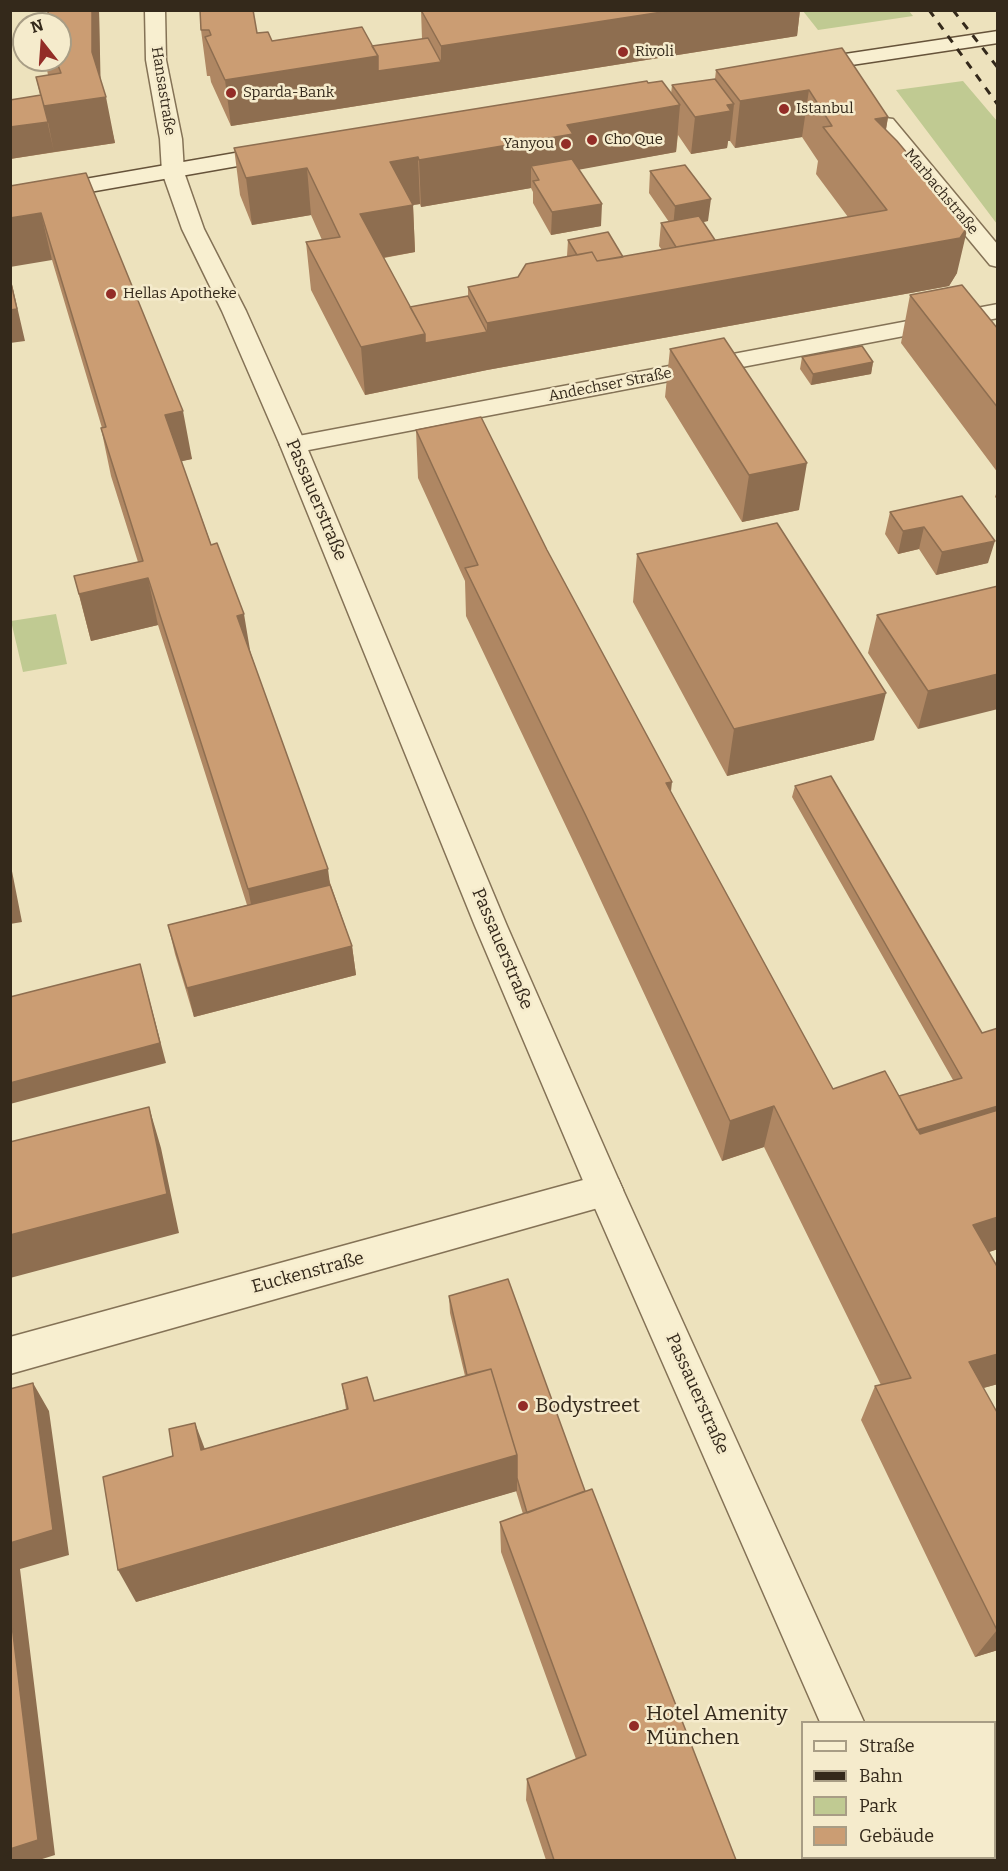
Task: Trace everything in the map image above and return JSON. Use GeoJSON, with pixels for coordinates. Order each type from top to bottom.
{"type":"FeatureCollection","features":[{"type":"Feature","properties":{"kind":"street","name":"Hansastraße"},"geometry":{"type":"LineString","coordinates":[[155,10],[156,60],[171,139],[173,172]]}},
{"type":"Feature","properties":{"kind":"street"},"geometry":{"type":"LineString","coordinates":[[781,70],[998,37]]}},
{"type":"Feature","properties":{"kind":"street","name":"Marbachstraße"},"geometry":{"type":"LineString","coordinates":[[885,124],[998,260]]}},
{"type":"Feature","properties":{"kind":"street"},"geometry":{"type":"LineString","coordinates":[[10,199],[303,149]]}},
{"type":"Feature","properties":{"kind":"street","name":"Passauerstraße"},"geometry":{"type":"LineString","coordinates":[[173,172],[194,229],[293,445],[491,926],[605,1190],[842,1721]]}},
{"type":"Feature","properties":{"kind":"street","name":"Andechser Straße"},"geometry":{"type":"LineString","coordinates":[[293,445],[998,311]]}},
{"type":"Feature","properties":{"kind":"street","name":"Euckenstraße"},"geometry":{"type":"LineString","coordinates":[[10,1356],[605,1190]]}},
{"type":"Feature","properties":{"kind":"green space"},"geometry":{"type":"Polygon","coordinates":[[[803,11],[909,11],[913,16],[818,30],[803,11]]]}},
{"type":"Feature","properties":{"kind":"green space"},"geometry":{"type":"Polygon","coordinates":[[[963,81],[997,121],[997,224],[896,90],[963,81]]]}},
{"type":"Feature","properties":{"kind":"green space"},"geometry":{"type":"Polygon","coordinates":[[[56,614],[67,664],[23,672],[11,621],[56,614]]]}},
{"type":"Feature","properties":{"kind":"building"},"geometry":{"type":"Polygon","coordinates":[[[48,10],[92,10],[92,52],[106,97],[44,106],[36,77],[72,72],[72,12],[48,12],[48,10]]]}},
{"type":"Feature","properties":{"kind":"building"},"geometry":{"type":"Polygon","coordinates":[[[200,10],[253,10],[257,33],[268,32],[272,41],[362,27],[378,56],[225,80],[205,37],[211,35],[209,30],[201,30],[200,10]]]}},
{"type":"Feature","properties":{"kind":"building"},"geometry":{"type":"Polygon","coordinates":[[[421,10],[675,10],[441,46],[421,10]]]}},
{"type":"Feature","properties":{"kind":"building"},"geometry":{"type":"Polygon","coordinates":[[[428,38],[441,62],[378,71],[378,56],[372,46],[428,38]]]}},
{"type":"Feature","properties":{"kind":"building"},"geometry":{"type":"Polygon","coordinates":[[[842,48],[888,117],[875,119],[897,141],[968,226],[960,238],[487,323],[468,287],[518,277],[526,264],[592,252],[597,261],[887,210],[823,127],[832,126],[809,90],[740,101],[716,70],[842,48]]]}},
{"type":"Feature","properties":{"kind":"building"},"geometry":{"type":"Polygon","coordinates":[[[715,79],[734,104],[727,105],[731,111],[695,117],[672,85],[715,79]]]}},
{"type":"Feature","properties":{"kind":"building"},"geometry":{"type":"Polygon","coordinates":[[[647,81],[648,83],[662,81],[680,105],[567,125],[573,134],[419,160],[418,157],[390,162],[413,205],[360,214],[425,334],[361,347],[306,242],[340,237],[307,168],[246,178],[234,148],[647,81]]]}},
{"type":"Feature","properties":{"kind":"building"},"geometry":{"type":"Polygon","coordinates":[[[41,95],[48,122],[10,127],[10,100],[41,95]]]}},
{"type":"Feature","properties":{"kind":"building"},"geometry":{"type":"Polygon","coordinates":[[[572,159],[602,204],[552,212],[533,181],[539,180],[531,166],[572,159]]]}},
{"type":"Feature","properties":{"kind":"building"},"geometry":{"type":"Polygon","coordinates":[[[685,165],[711,199],[675,206],[650,171],[685,165]]]}},
{"type":"Feature","properties":{"kind":"building"},"geometry":{"type":"Polygon","coordinates":[[[86,173],[183,411],[165,415],[211,545],[217,543],[244,614],[237,616],[328,869],[248,889],[148,578],[79,594],[74,576],[143,561],[101,428],[106,427],[41,213],[10,218],[10,186],[86,173]]]}},
{"type":"Feature","properties":{"kind":"building"},"geometry":{"type":"Polygon","coordinates":[[[699,216],[715,240],[676,247],[661,223],[699,216]]]}},
{"type":"Feature","properties":{"kind":"building"},"geometry":{"type":"Polygon","coordinates":[[[608,232],[623,257],[597,261],[592,252],[577,255],[568,240],[608,232]]]}},
{"type":"Feature","properties":{"kind":"building"},"geometry":{"type":"Polygon","coordinates":[[[10,279],[17,309],[10,310],[10,279]]]}},
{"type":"Feature","properties":{"kind":"building"},"geometry":{"type":"Polygon","coordinates":[[[962,285],[998,329],[998,408],[910,295],[962,285]]]}},
{"type":"Feature","properties":{"kind":"building"},"geometry":{"type":"Polygon","coordinates":[[[468,296],[487,332],[425,343],[425,334],[410,307],[468,296]]]}},
{"type":"Feature","properties":{"kind":"building"},"geometry":{"type":"Polygon","coordinates":[[[724,338],[807,463],[749,475],[670,349],[724,338]]]}},
{"type":"Feature","properties":{"kind":"building"},"geometry":{"type":"Polygon","coordinates":[[[862,346],[873,362],[813,374],[802,357],[862,346]]]}},
{"type":"Feature","properties":{"kind":"building"},"geometry":{"type":"Polygon","coordinates":[[[481,417],[547,550],[672,782],[666,783],[833,1089],[885,1071],[920,1134],[998,1110],[998,1217],[973,1225],[998,1268],[998,1354],[969,1362],[998,1414],[998,1630],[875,1386],[911,1378],[774,1106],[730,1121],[585,814],[465,568],[478,565],[416,430],[481,417]]]}},
{"type":"Feature","properties":{"kind":"building"},"geometry":{"type":"Polygon","coordinates":[[[962,496],[995,541],[942,552],[924,527],[903,531],[890,512],[962,496]]]}},
{"type":"Feature","properties":{"kind":"building"},"geometry":{"type":"Polygon","coordinates":[[[777,523],[886,693],[734,729],[637,554],[777,523]]]}},
{"type":"Feature","properties":{"kind":"building"},"geometry":{"type":"Polygon","coordinates":[[[998,586],[998,674],[928,691],[877,615],[998,586]]]}},
{"type":"Feature","properties":{"kind":"building"},"geometry":{"type":"Polygon","coordinates":[[[831,776],[982,1033],[998,1028],[998,1106],[917,1130],[899,1096],[962,1078],[795,786],[831,776]]]}},
{"type":"Feature","properties":{"kind":"building"},"geometry":{"type":"Polygon","coordinates":[[[330,885],[352,946],[187,988],[168,925],[330,885]]]}},
{"type":"Feature","properties":{"kind":"building"},"geometry":{"type":"Polygon","coordinates":[[[140,964],[160,1043],[10,1083],[10,997],[140,964]]]}},
{"type":"Feature","properties":{"kind":"building"},"geometry":{"type":"Polygon","coordinates":[[[149,1107],[167,1194],[10,1235],[10,1142],[149,1107]]]}},
{"type":"Feature","properties":{"kind":"building"},"geometry":{"type":"Polygon","coordinates":[[[508,1279],[585,1491],[527,1513],[517,1478],[517,1455],[491,1369],[467,1375],[449,1296],[508,1279]]]}},
{"type":"Feature","properties":{"kind":"building"},"geometry":{"type":"Polygon","coordinates":[[[491,1369],[517,1455],[118,1570],[103,1477],[173,1456],[169,1429],[195,1423],[201,1450],[348,1409],[342,1384],[367,1377],[374,1401],[491,1369]]]}},
{"type":"Feature","properties":{"kind":"building"},"geometry":{"type":"Polygon","coordinates":[[[33,1383],[53,1530],[10,1543],[10,1389],[33,1383]]]}},
{"type":"Feature","properties":{"kind":"building"},"geometry":{"type":"Polygon","coordinates":[[[592,1489],[736,1860],[554,1860],[527,1779],[586,1755],[500,1522],[592,1489]]]}},
{"type":"Feature","properties":{"kind":"building"},"geometry":{"type":"Polygon","coordinates":[[[10,1609],[38,1840],[10,1849],[10,1609]]]}},
{"type":"Feature","properties":{"kind":"railway"},"geometry":{"type":"LineString","coordinates":[[929,10],[998,105]]}},
{"type":"Feature","properties":{"kind":"railway"},"geometry":{"type":"LineString","coordinates":[[953,10],[998,68]]}},
{"type":"Feature","properties":{"kind":"place","name":"Rivoli"},"geometry":{"type":"Point","coordinates":[623,52]}},
{"type":"Feature","properties":{"kind":"place","name":"Sparda-Bank"},"geometry":{"type":"Point","coordinates":[231,93]}},
{"type":"Feature","properties":{"kind":"place","name":"Istanbul"},"geometry":{"type":"Point","coordinates":[784,109]}},
{"type":"Feature","properties":{"kind":"place","name":"Cho Que"},"geometry":{"type":"Point","coordinates":[592,140]}},
{"type":"Feature","properties":{"kind":"place","name":"Yanyou"},"geometry":{"type":"Point","coordinates":[566,144]}},
{"type":"Feature","properties":{"kind":"place","name":"Hellas Apotheke"},"geometry":{"type":"Point","coordinates":[111,294]}},
{"type":"Feature","properties":{"kind":"place","name":"Bodystreet"},"geometry":{"type":"Point","coordinates":[523,1406]}},
{"type":"Feature","properties":{"kind":"place","name":"Hotel Amenity München"},"geometry":{"type":"Point","coordinates":[634,1726]}}]}
